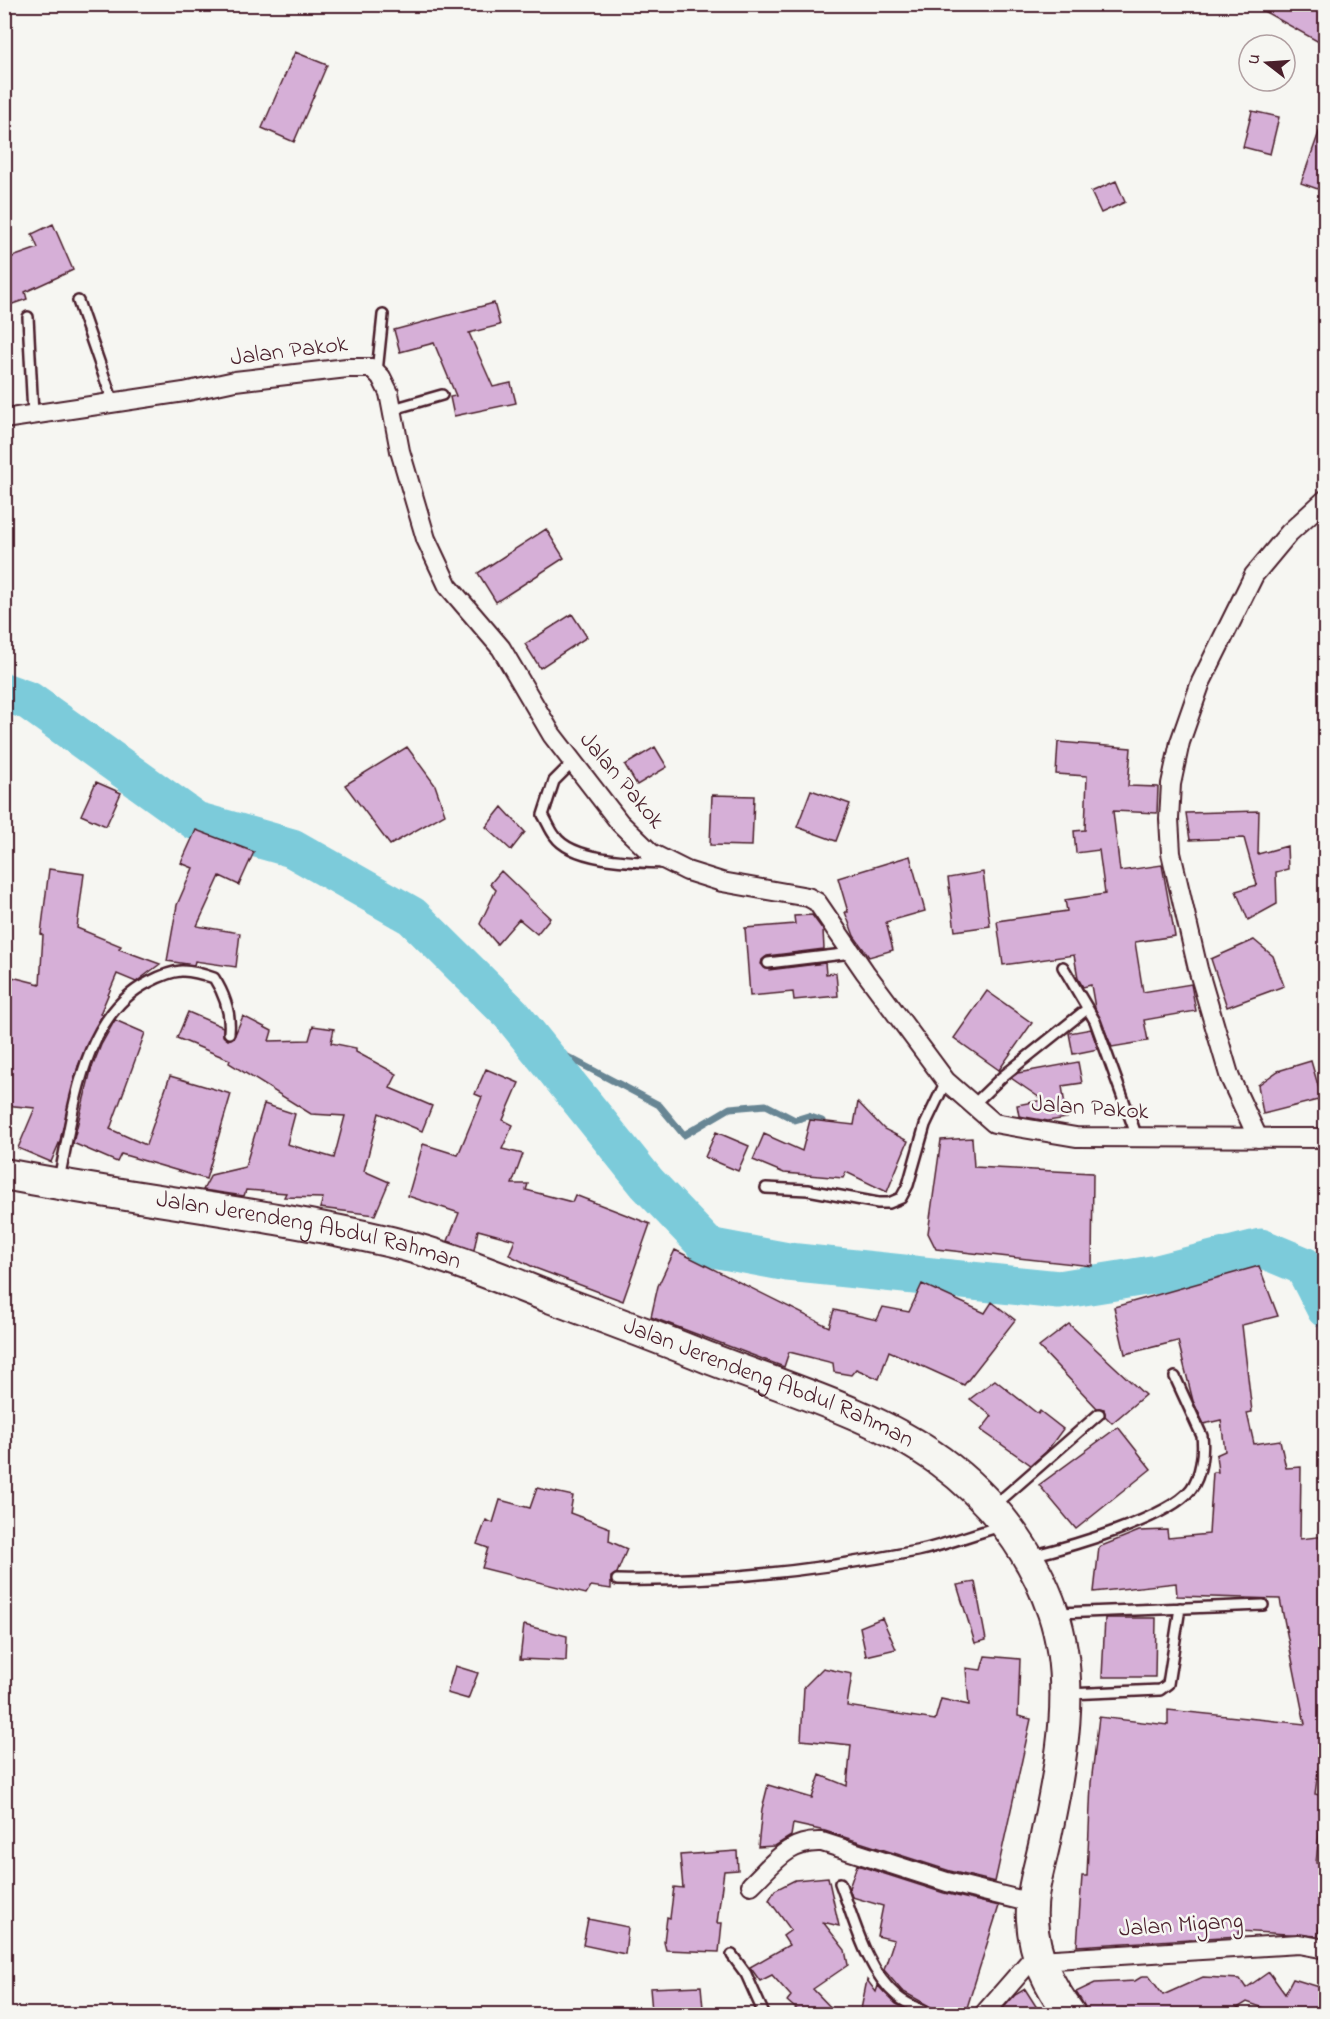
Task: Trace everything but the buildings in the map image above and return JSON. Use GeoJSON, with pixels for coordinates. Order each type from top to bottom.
{"type":"FeatureCollection","features":[{"type":"Feature","properties":{"kind":"highway","name":"Jalan Jerendeng Abdul Rahman"},"geometry":{"type":"LineString","coordinates":[[4,1174],[314,1225],[396,1243],[490,1273],[873,1424],[911,1442],[944,1464],[999,1516],[1028,1556],[1053,1613],[1062,1654],[1065,1723],[1057,1784],[1032,1903],[1032,1923],[1038,1956],[1047,1980],[1070,2014]]}},
{"type":"Feature","properties":{"kind":"street","name":"Jalan Pakok"},"geometry":{"type":"LineString","coordinates":[[4,419],[294,373],[372,368],[377,372],[393,409],[400,452],[437,565],[459,601],[507,656],[552,735],[620,823],[651,853],[668,864],[722,882],[812,899],[821,906],[865,972],[946,1081],[989,1119],[1002,1126],[1076,1137],[1326,1138]]}},
{"type":"Feature","properties":{"kind":"street"},"geometry":{"type":"LineString","coordinates":[[1258,1138],[1230,1078],[1198,969],[1171,853],[1169,819],[1171,784],[1180,742],[1201,682],[1254,575],[1289,533],[1326,499]]}},
{"type":"Feature","properties":{"kind":"street"},"geometry":{"type":"LineString","coordinates":[[751,1885],[791,1847],[803,1842],[822,1842],[947,1882],[1032,1903]]}},
{"type":"Feature","properties":{"kind":"street","name":"Jalan Migang"},"geometry":{"type":"LineString","coordinates":[[1038,1956],[1299,1944],[1326,1949]]}},
{"type":"Feature","properties":{"kind":"street"},"geometry":{"type":"LineString","coordinates":[[984,2014],[1038,1956]]}},
{"type":"Feature","properties":{"kind":"lane"},"geometry":{"type":"LineString","coordinates":[[78,301],[113,402]]}},
{"type":"Feature","properties":{"kind":"lane"},"geometry":{"type":"LineString","coordinates":[[377,372],[383,315]]}},
{"type":"Feature","properties":{"kind":"lane"},"geometry":{"type":"LineString","coordinates":[[28,317],[33,414]]}},
{"type":"Feature","properties":{"kind":"lane"},"geometry":{"type":"LineString","coordinates":[[393,409],[442,395]]}},
{"type":"Feature","properties":{"kind":"lane"},"geometry":{"type":"LineString","coordinates":[[573,762],[554,781],[543,815],[556,838],[575,850],[597,856],[668,864]]}},
{"type":"Feature","properties":{"kind":"lane"},"geometry":{"type":"LineString","coordinates":[[768,963],[852,953]]}},
{"type":"Feature","properties":{"kind":"lane"},"geometry":{"type":"LineString","coordinates":[[1063,967],[1101,1036],[1137,1137]]}},
{"type":"Feature","properties":{"kind":"lane"},"geometry":{"type":"LineString","coordinates":[[58,1184],[88,1059],[114,1007],[135,989],[167,973],[191,971],[214,978],[224,992],[230,1021],[229,1033]]}},
{"type":"Feature","properties":{"kind":"lane"},"geometry":{"type":"LineString","coordinates":[[973,1105],[1002,1077],[1087,1009]]}},
{"type":"Feature","properties":{"kind":"lane"},"geometry":{"type":"LineString","coordinates":[[766,1188],[808,1190],[878,1203],[889,1203],[900,1198],[908,1185],[925,1125],[946,1081]]}},
{"type":"Feature","properties":{"kind":"lane"},"geometry":{"type":"LineString","coordinates":[[1028,1556],[1091,1541],[1160,1510],[1191,1489],[1203,1455],[1202,1436],[1175,1377]]}},
{"type":"Feature","properties":{"kind":"lane"},"geometry":{"type":"LineString","coordinates":[[617,1580],[734,1576],[796,1570],[919,1550],[999,1516],[1099,1413]]}},
{"type":"Feature","properties":{"kind":"lane"},"geometry":{"type":"LineString","coordinates":[[1053,1613],[1263,1605]]}},
{"type":"Feature","properties":{"kind":"lane"},"geometry":{"type":"LineString","coordinates":[[1065,1694],[1160,1690],[1168,1684],[1180,1608]]}},
{"type":"Feature","properties":{"kind":"lane"},"geometry":{"type":"LineString","coordinates":[[840,1883],[869,1956],[884,1982],[898,1997],[930,2014]]}},
{"type":"Feature","properties":{"kind":"lane"},"geometry":{"type":"LineString","coordinates":[[732,1955],[751,1983],[764,2014]]}},
{"type":"Feature","properties":{"kind":"waterway"},"geometry":{"type":"LineString","coordinates":[[4,692],[29,701],[196,821],[292,848],[412,916],[511,1014],[647,1183],[708,1247],[788,1262],[1059,1290],[1158,1274],[1261,1248],[1304,1266],[1326,1309]]}},
{"type":"Feature","properties":{"kind":"waterway"},"geometry":{"type":"LineString","coordinates":[[528,1036],[659,1105],[684,1135],[730,1108],[766,1105],[795,1120],[808,1116],[822,1121]]}}]}
